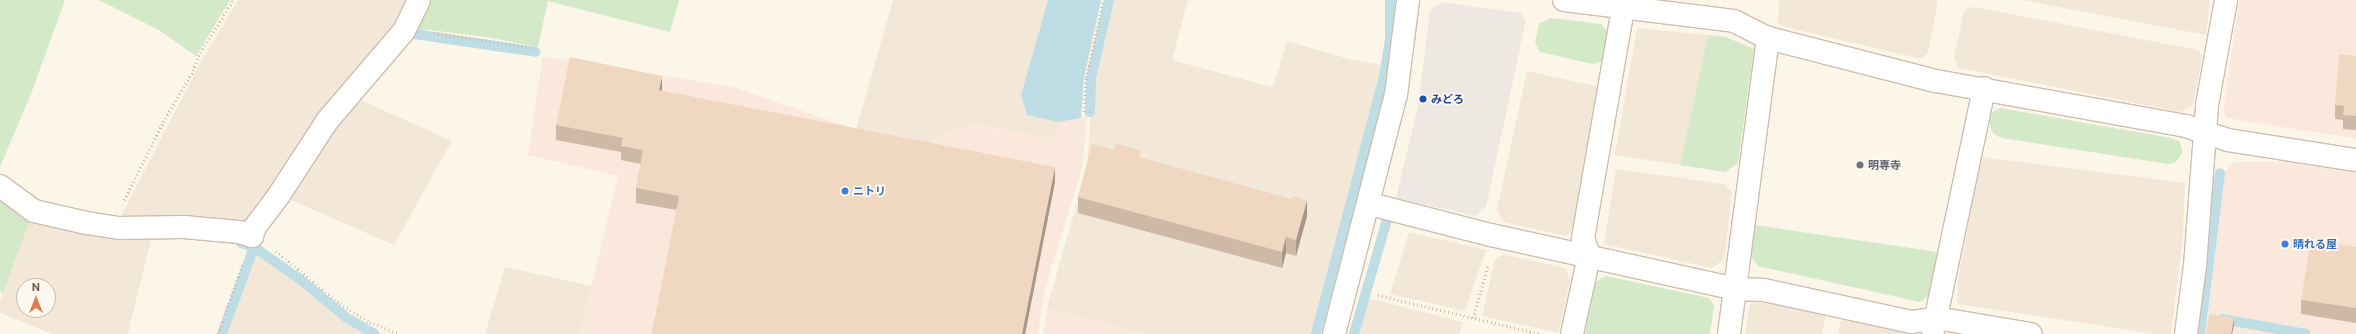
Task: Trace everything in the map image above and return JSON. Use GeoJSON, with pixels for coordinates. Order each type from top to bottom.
{"type":"FeatureCollection","features":[{"type":"Feature","properties":{"kind":"street"},"geometry":{"type":"LineString","coordinates":[[0,186],[34,211],[111,227],[184,227],[239,232],[252,236],[255,227],[279,195],[327,121],[404,31],[420,0]]}},
{"type":"Feature","properties":{"kind":"street"},"geometry":{"type":"LineString","coordinates":[[1334,334],[1370,204],[1396,95],[1408,0]]}},
{"type":"Feature","properties":{"kind":"street"},"geometry":{"type":"LineString","coordinates":[[1564,0],[1734,21],[1768,38],[1936,81],[1984,88],[2186,126],[2228,140],[2356,160]]}},
{"type":"Feature","properties":{"kind":"street"},"geometry":{"type":"LineString","coordinates":[[2186,334],[2195,266],[2207,105],[2226,0]]}},
{"type":"Feature","properties":{"kind":"street"},"geometry":{"type":"LineString","coordinates":[[1572,334],[1588,256],[1583,238],[1623,8]]}},
{"type":"Feature","properties":{"kind":"street"},"geometry":{"type":"LineString","coordinates":[[1729,334],[1768,38]]}},
{"type":"Feature","properties":{"kind":"street"},"geometry":{"type":"LineString","coordinates":[[1934,326],[1984,88]]}},
{"type":"Feature","properties":{"kind":"street"},"geometry":{"type":"LineString","coordinates":[[1370,204],[1491,235],[1736,289],[1764,290],[1934,326],[2031,334]]}},
{"type":"Feature","properties":{"kind":"path"},"geometry":{"type":"LineString","coordinates":[[111,227],[163,122],[193,71],[198,56],[233,0]]}},
{"type":"Feature","properties":{"kind":"path"},"geometry":{"type":"LineString","coordinates":[[1090,112],[1084,112],[1086,78],[1104,0]]}},
{"type":"Feature","properties":{"kind":"path"},"geometry":{"type":"LineString","coordinates":[[404,31],[486,39],[536,48]]}},
{"type":"Feature","properties":{"kind":"path"},"geometry":{"type":"LineString","coordinates":[[1473,318],[1492,251],[1491,235]]}},
{"type":"Feature","properties":{"kind":"path"},"geometry":{"type":"LineString","coordinates":[[218,334],[252,236],[271,247],[340,304],[370,322],[399,334]]}},
{"type":"Feature","properties":{"kind":"path"},"geometry":{"type":"LineString","coordinates":[[1378,295],[1540,334]]}},
{"type":"Feature","properties":{"kind":"shaded area"},"geometry":{"type":"Polygon","coordinates":[[[238,0],[410,0],[392,29],[332,97],[243,227],[118,222],[202,59],[238,0]]]}},
{"type":"Feature","properties":{"kind":"shaded area"},"geometry":{"type":"Polygon","coordinates":[[[893,0],[1048,0],[1021,95],[1027,115],[1058,122],[1054,139],[974,124],[945,134],[913,154],[856,129],[893,0]]]}},
{"type":"Feature","properties":{"kind":"shaded area"},"geometry":{"type":"Polygon","coordinates":[[[1111,0],[1188,0],[1172,60],[1273,87],[1287,41],[1349,59],[1383,65],[1312,334],[1143,334],[1047,308],[1087,168],[1093,79],[1111,0]]]}},
{"type":"Feature","properties":{"kind":"shaded area"},"geometry":{"type":"Polygon","coordinates":[[[1779,0],[1938,0],[1928,53],[1922,59],[1785,27],[1778,23],[1779,0]]]}},
{"type":"Feature","properties":{"kind":"shaded area"},"geometry":{"type":"Polygon","coordinates":[[[2022,0],[2210,0],[2206,35],[2022,0]]]}},
{"type":"Feature","properties":{"kind":"shaded area"},"geometry":{"type":"Polygon","coordinates":[[[2239,0],[2356,0],[2356,139],[2227,118],[2223,112],[2239,0]]]}},
{"type":"Feature","properties":{"kind":"shaded area"},"geometry":{"type":"Polygon","coordinates":[[[1442,2],[1520,13],[1526,20],[1486,207],[1475,216],[1396,198],[1418,106],[1430,11],[1442,2]]]}},
{"type":"Feature","properties":{"kind":"shaded area"},"geometry":{"type":"Polygon","coordinates":[[[1975,7],[2198,50],[2202,56],[2193,105],[2180,112],[1959,68],[1954,58],[1964,11],[1968,8],[1975,7]]]}},
{"type":"Feature","properties":{"kind":"shaded area"},"geometry":{"type":"Polygon","coordinates":[[[1637,28],[1708,35],[1680,165],[1615,155],[1637,28]]]}},
{"type":"Feature","properties":{"kind":"shaded area","name":"ニトリ"},"geometry":{"type":"Polygon","coordinates":[[[543,56],[732,87],[856,129],[913,154],[945,134],[974,124],[1054,139],[1058,122],[1087,115],[1082,168],[1045,289],[1038,334],[580,334],[618,176],[528,155],[543,56]]]}},
{"type":"Feature","properties":{"kind":"shaded area"},"geometry":{"type":"Polygon","coordinates":[[[1527,71],[1600,87],[1575,228],[1566,236],[1504,222],[1497,210],[1527,71]]]}},
{"type":"Feature","properties":{"kind":"shaded area"},"geometry":{"type":"Polygon","coordinates":[[[356,98],[452,141],[394,245],[284,197],[356,98]]]}},
{"type":"Feature","properties":{"kind":"shaded area"},"geometry":{"type":"Polygon","coordinates":[[[1981,157],[2185,183],[2183,235],[2171,334],[2156,334],[1957,304],[1958,280],[1981,157]]]}},
{"type":"Feature","properties":{"kind":"shaded area","name":"晴れる屋"},"geometry":{"type":"Polygon","coordinates":[[[2234,162],[2287,162],[2356,173],[2356,334],[2316,334],[2205,314],[2223,174],[2234,162]]]}},
{"type":"Feature","properties":{"kind":"shaded area"},"geometry":{"type":"Polygon","coordinates":[[[1616,169],[1725,184],[1732,193],[1724,259],[1712,268],[1604,244],[1616,169]]]}},
{"type":"Feature","properties":{"kind":"shaded area"},"geometry":{"type":"Polygon","coordinates":[[[30,221],[115,238],[151,239],[128,334],[52,334],[0,313],[0,301],[30,221]]]}},
{"type":"Feature","properties":{"kind":"shaded area"},"geometry":{"type":"Polygon","coordinates":[[[1409,232],[1486,250],[1465,311],[1390,294],[1409,232]]]}},
{"type":"Feature","properties":{"kind":"shaded area"},"geometry":{"type":"Polygon","coordinates":[[[255,250],[299,281],[330,308],[366,332],[365,334],[225,334],[255,250]]]}},
{"type":"Feature","properties":{"kind":"shaded area"},"geometry":{"type":"Polygon","coordinates":[[[1503,254],[1565,268],[1570,280],[1559,333],[1482,316],[1495,259],[1503,254]]]}},
{"type":"Feature","properties":{"kind":"shaded area"},"geometry":{"type":"Polygon","coordinates":[[[505,267],[592,286],[580,334],[485,334],[505,267]]]}},
{"type":"Feature","properties":{"kind":"shaded area"},"geometry":{"type":"Polygon","coordinates":[[[1367,298],[1463,322],[1459,334],[1357,334],[1367,298]]]}},
{"type":"Feature","properties":{"kind":"shaded area"},"geometry":{"type":"Polygon","coordinates":[[[1762,301],[1826,316],[1822,334],[1745,334],[1750,304],[1762,301]]]}},
{"type":"Feature","properties":{"kind":"shaded area"},"geometry":{"type":"Polygon","coordinates":[[[1047,308],[1143,334],[1043,334],[1047,308]]]}},
{"type":"Feature","properties":{"kind":"shaded area"},"geometry":{"type":"Polygon","coordinates":[[[2205,318],[2300,334],[2203,334],[2205,318]]]}},
{"type":"Feature","properties":{"kind":"shaded area"},"geometry":{"type":"Polygon","coordinates":[[[1845,319],[1911,334],[1838,334],[1841,321],[1845,319]]]}},
{"type":"Feature","properties":{"kind":"green space"},"geometry":{"type":"Polygon","coordinates":[[[0,0],[65,0],[31,94],[0,167],[0,0]]]}},
{"type":"Feature","properties":{"kind":"green space"},"geometry":{"type":"Polygon","coordinates":[[[99,0],[230,0],[196,56],[159,30],[99,0]]]}},
{"type":"Feature","properties":{"kind":"green space"},"geometry":{"type":"Polygon","coordinates":[[[427,0],[679,0],[670,32],[548,1],[538,47],[486,37],[430,30],[412,30],[427,0]]]}},
{"type":"Feature","properties":{"kind":"green space"},"geometry":{"type":"Polygon","coordinates":[[[1551,18],[1601,24],[1609,34],[1604,61],[1593,64],[1540,52],[1535,43],[1539,24],[1551,18]]]}},
{"type":"Feature","properties":{"kind":"green space"},"geometry":{"type":"Polygon","coordinates":[[[1708,35],[1726,37],[1754,49],[1738,163],[1725,172],[1680,165],[1708,35]]]}},
{"type":"Feature","properties":{"kind":"green space"},"geometry":{"type":"Polygon","coordinates":[[[2000,108],[2171,138],[2179,141],[2183,152],[2176,162],[2169,164],[2001,138],[1993,133],[1990,126],[1990,117],[1994,111],[2000,108]]]}},
{"type":"Feature","properties":{"kind":"green space"},"geometry":{"type":"Polygon","coordinates":[[[0,197],[30,221],[3,293],[0,291],[0,197]]]}},
{"type":"Feature","properties":{"kind":"green space"},"geometry":{"type":"Polygon","coordinates":[[[1755,225],[1938,252],[1931,294],[1920,302],[1758,266],[1750,256],[1755,225]]]}},
{"type":"Feature","properties":{"kind":"green space"},"geometry":{"type":"Polygon","coordinates":[[[1606,276],[1709,298],[1714,306],[1710,334],[1585,334],[1595,282],[1606,276]]]}},
{"type":"Feature","properties":{"kind":"water"},"geometry":{"type":"Polygon","coordinates":[[[1048,0],[1101,0],[1084,78],[1081,118],[1058,122],[1027,115],[1021,95],[1048,0]]]}},
{"type":"Feature","properties":{"kind":"building"},"geometry":{"type":"Polygon","coordinates":[[[2339,54],[2356,56],[2356,116],[2343,115],[2344,106],[2335,105],[2339,54]]]}},
{"type":"Feature","properties":{"kind":"building","name":"ニトリ"},"geometry":{"type":"Polygon","coordinates":[[[570,57],[662,76],[659,90],[1055,167],[1022,334],[652,334],[679,196],[636,188],[643,150],[621,146],[623,138],[556,125],[570,57]]]}},
{"type":"Feature","properties":{"kind":"building"},"geometry":{"type":"Polygon","coordinates":[[[1115,143],[1140,150],[1139,157],[1292,199],[1293,196],[1307,200],[1296,240],[1286,237],[1282,252],[1078,197],[1092,144],[1114,150],[1115,143]]]}},
{"type":"Feature","properties":{"kind":"building"},"geometry":{"type":"Polygon","coordinates":[[[2311,240],[2356,247],[2356,308],[2301,300],[2311,240]]]}},
{"type":"Feature","properties":{"kind":"building"},"geometry":{"type":"Polygon","coordinates":[[[2209,314],[2234,318],[2231,334],[2206,334],[2209,314]]]}},
{"type":"Feature","properties":{"kind":"waterway"},"geometry":{"type":"LineString","coordinates":[[1090,112],[1091,78],[1109,0]]}},
{"type":"Feature","properties":{"kind":"waterway"},"geometry":{"type":"LineString","coordinates":[[1316,334],[1384,77],[1390,41],[1390,0]]}},
{"type":"Feature","properties":{"kind":"waterway"},"geometry":{"type":"LineString","coordinates":[[401,32],[536,52]]}},
{"type":"Feature","properties":{"kind":"waterway"},"geometry":{"type":"LineString","coordinates":[[2200,334],[2220,173]]}},
{"type":"Feature","properties":{"kind":"waterway"},"geometry":{"type":"LineString","coordinates":[[1354,334],[1386,223]]}},
{"type":"Feature","properties":{"kind":"waterway"},"geometry":{"type":"LineString","coordinates":[[241,243],[254,247],[301,280],[347,318],[375,334]]}},
{"type":"Feature","properties":{"kind":"waterway"},"geometry":{"type":"LineString","coordinates":[[222,334],[254,247]]}},
{"type":"Feature","properties":{"kind":"waterway"},"geometry":{"type":"LineString","coordinates":[[2222,319],[2306,334]]}},
{"type":"Feature","properties":{"kind":"place","name":"みどろ"},"geometry":{"type":"Point","coordinates":[1423,99]}},
{"type":"Feature","properties":{"kind":"place","name":"明専寺"},"geometry":{"type":"Point","coordinates":[1860,165]}},
{"type":"Feature","properties":{"kind":"place","name":"ニトリ"},"geometry":{"type":"Point","coordinates":[845,191]}},
{"type":"Feature","properties":{"kind":"place","name":"晴れる屋"},"geometry":{"type":"Point","coordinates":[2285,244]}}]}
